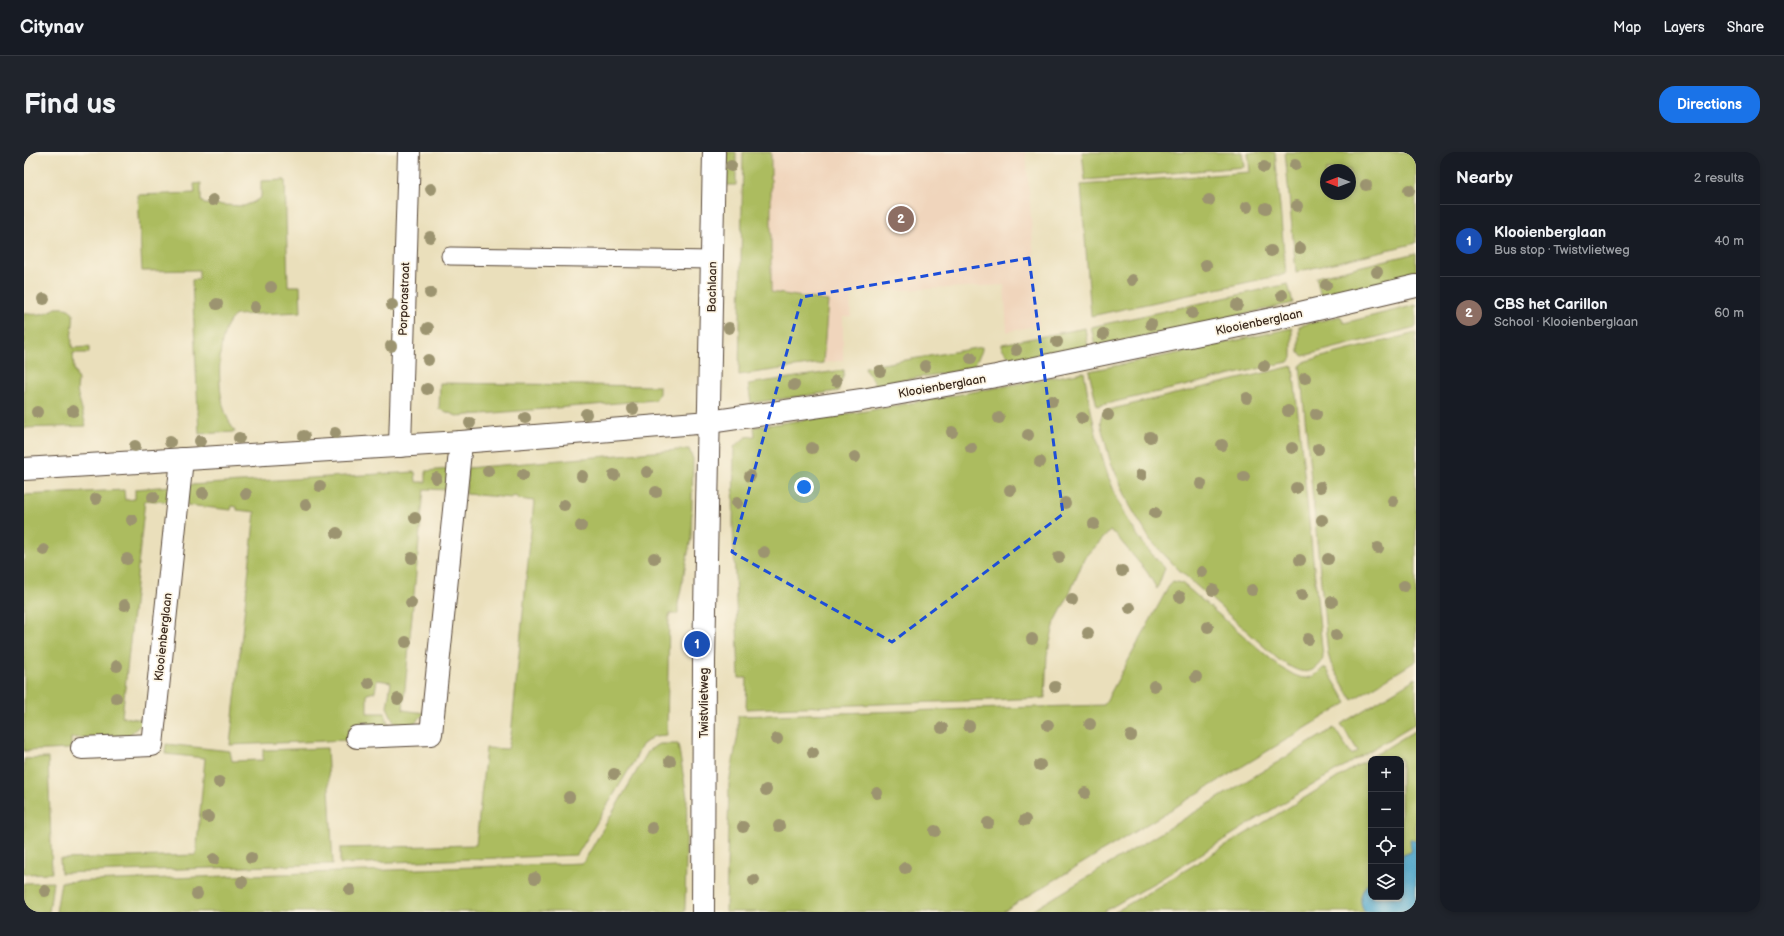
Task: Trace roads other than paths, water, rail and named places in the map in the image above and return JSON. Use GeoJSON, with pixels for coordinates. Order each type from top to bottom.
{"type":"FeatureCollection","features":[{"type":"Feature","properties":{"kind":"street","name":"Porporastraat"},"geometry":{"type":"LineString","coordinates":[[400,446],[409,152]]}},
{"type":"Feature","properties":{"kind":"street","name":"Bachlaan"},"geometry":{"type":"LineString","coordinates":[[710,422],[714,152]]}},
{"type":"Feature","properties":{"kind":"street","name":"Klooienberglaan"},"geometry":{"type":"LineString","coordinates":[[24,469],[461,442],[710,422],[862,400],[996,376],[1296,314],[1416,286]]}},
{"type":"Feature","properties":{"kind":"street","name":"Twistvlietweg"},"geometry":{"type":"LineString","coordinates":[[703,912],[705,653],[710,422]]}},
{"type":"Feature","properties":{"kind":"street"},"geometry":{"type":"LineString","coordinates":[[357,737],[431,734],[461,442]]}},
{"type":"Feature","properties":{"kind":"street","name":"Klooienberglaan"},"geometry":{"type":"LineString","coordinates":[[82,748],[152,745],[182,460]]}},
{"type":"Feature","properties":{"kind":"lane"},"geometry":{"type":"LineString","coordinates":[[450,256],[712,260]]}},
{"type":"Feature","properties":{"kind":"water"},"geometry":{"type":"Polygon","coordinates":[[[1410,839],[1416,840],[1416,908],[1403,912],[1365,912],[1361,899],[1363,891],[1368,883],[1368,900],[1404,900],[1404,855],[1411,852],[1410,839]]]}},
{"type":"Feature","properties":{"kind":"place","name":"CBS het Carillon"},"geometry":{"type":"Point","coordinates":[901,219]}},
{"type":"Feature","properties":{"kind":"place","name":"Klooienberglaan"},"geometry":{"type":"Point","coordinates":[697,644]}}]}
